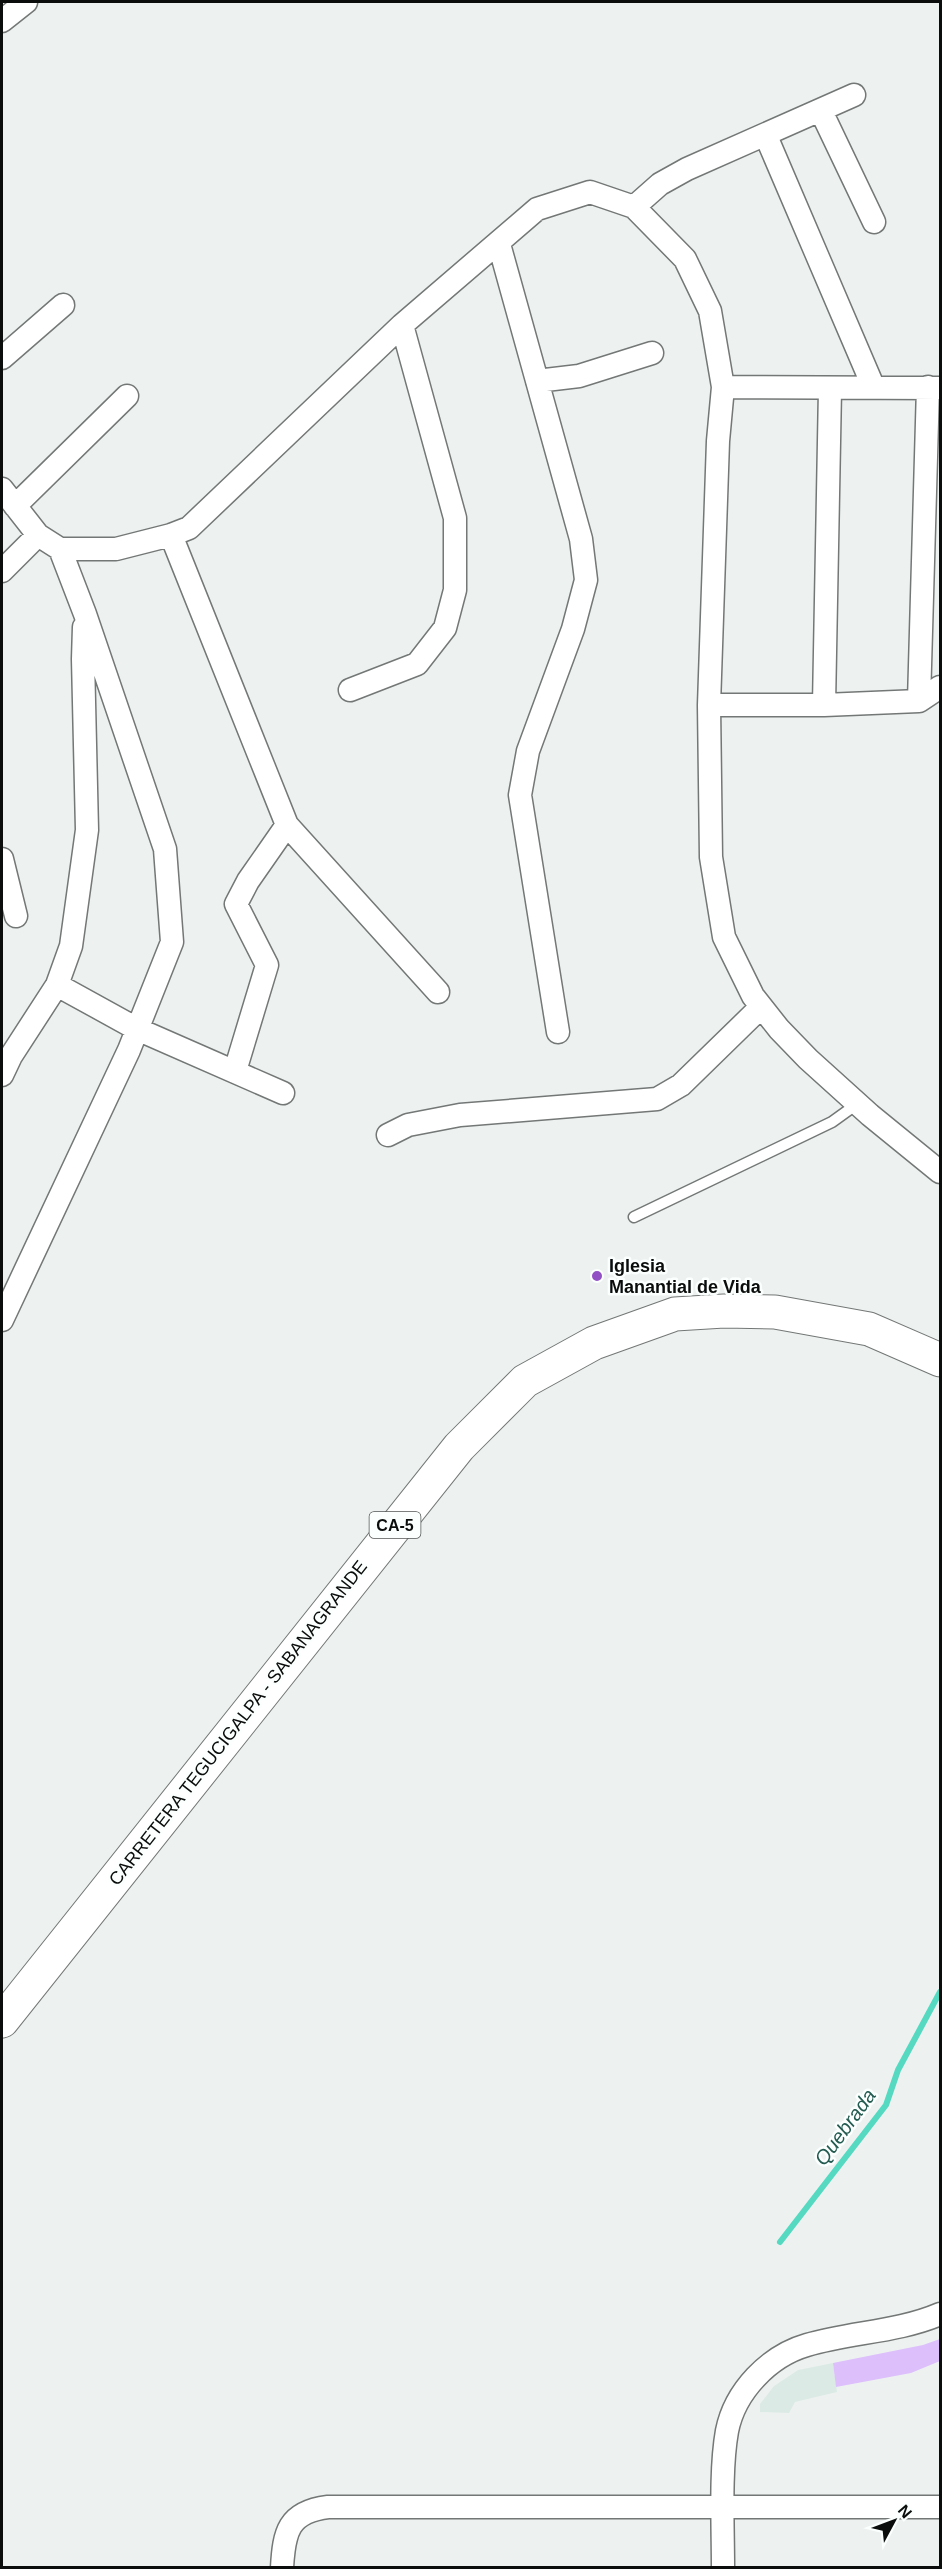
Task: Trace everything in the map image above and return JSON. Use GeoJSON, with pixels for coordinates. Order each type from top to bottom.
{"type":"FeatureCollection","features":[{"type":"Feature","properties":{"kind":"highway","name":"CARRETERA TEGUCIGALPA - SABANAGRANDE"},"geometry":{"type":"LineString","coordinates":[[2,2021],[445,1464],[525,1381],[594,1343],[655,1321],[675,1314],[724,1311],[775,1312],[869,1329],[940,1360]]}},
{"type":"Feature","properties":{"kind":"street"},"geometry":{"type":"LineString","coordinates":[[2,21],[26,2]]}},
{"type":"Feature","properties":{"kind":"street"},"geometry":{"type":"LineString","coordinates":[[634,207],[660,184],[687,169],[766,136],[854,95]]}},
{"type":"Feature","properties":{"kind":"street"},"geometry":{"type":"LineString","coordinates":[[821,111],[874,222]]}},
{"type":"Feature","properties":{"kind":"street"},"geometry":{"type":"LineString","coordinates":[[766,136],[873,386]]}},
{"type":"Feature","properties":{"kind":"street"},"geometry":{"type":"LineString","coordinates":[[127,396],[8,497],[38,535],[60,549],[116,549],[171,536],[189,528],[402,325],[537,209],[590,192],[634,207],[685,259],[710,311],[723,387],[718,441],[709,705],[711,857],[724,937],[753,996],[808,1059],[857,1104],[940,1172]]}},
{"type":"Feature","properties":{"kind":"street"},"geometry":{"type":"LineString","coordinates":[[499,244],[581,539],[586,580],[573,629],[528,751],[520,795],[558,1032]]}},
{"type":"Feature","properties":{"kind":"street"},"geometry":{"type":"LineString","coordinates":[[2,358],[63,304]]}},
{"type":"Feature","properties":{"kind":"street"},"geometry":{"type":"LineString","coordinates":[[350,690],[417,664],[445,628],[455,590],[455,518],[402,325]]}},
{"type":"Feature","properties":{"kind":"street"},"geometry":{"type":"LineString","coordinates":[[537,381],[579,376],[652,353]]}},
{"type":"Feature","properties":{"kind":"street"},"geometry":{"type":"LineString","coordinates":[[723,387],[934,388],[919,701]]}},
{"type":"Feature","properties":{"kind":"street"},"geometry":{"type":"LineString","coordinates":[[824,705],[830,389]]}},
{"type":"Feature","properties":{"kind":"street"},"geometry":{"type":"LineString","coordinates":[[2,571],[38,535]]}},
{"type":"Feature","properties":{"kind":"street"},"geometry":{"type":"LineString","coordinates":[[171,536],[287,825],[438,992]]}},
{"type":"Feature","properties":{"kind":"street"},"geometry":{"type":"LineString","coordinates":[[2,1320],[137,1029],[172,942],[165,849],[85,614],[60,549]]}},
{"type":"Feature","properties":{"kind":"street"},"geometry":{"type":"LineString","coordinates":[[2,1075],[11,1056],[57,985],[71,946],[87,830],[83,659],[85,614]]}},
{"type":"Feature","properties":{"kind":"street"},"geometry":{"type":"LineString","coordinates":[[709,705],[824,705],[919,701],[940,687]]}},
{"type":"Feature","properties":{"kind":"street"},"geometry":{"type":"LineString","coordinates":[[235,1071],[267,965],[236,904],[248,881],[287,825]]}},
{"type":"Feature","properties":{"kind":"street"},"geometry":{"type":"LineString","coordinates":[[2,859],[5,883],[16,916]]}},
{"type":"Feature","properties":{"kind":"street"},"geometry":{"type":"LineString","coordinates":[[57,985],[137,1029],[283,1093]]}},
{"type":"Feature","properties":{"kind":"street"},"geometry":{"type":"LineString","coordinates":[[388,1135],[408,1125],[460,1115],[538,1107],[606,1105],[657,1099],[681,1085],[761,1006]]}},
{"type":"Feature","properties":{"kind":"street"},"geometry":{"type":"LineString","coordinates":[[723,2568],[723,2508],[728,2429],[742,2394],[758,2374],[781,2356],[806,2345],[904,2325],[940,2314]]}},
{"type":"Feature","properties":{"kind":"street"},"geometry":{"type":"LineString","coordinates":[[282,2568],[283,2540],[290,2526],[301,2515],[314,2508],[940,2507]]}},
{"type":"Feature","properties":{"kind":"lane"},"geometry":{"type":"LineString","coordinates":[[634,1217],[832,1122],[857,1104]]}},
{"type":"Feature","properties":{"kind":"shaded area"},"geometry":{"type":"Polygon","coordinates":[[[940,2339],[940,2361],[911,2373],[836,2387],[833,2363],[923,2345],[940,2339]]]}},
{"type":"Feature","properties":{"kind":"shaded area"},"geometry":{"type":"Polygon","coordinates":[[[833,2363],[837,2392],[795,2402],[789,2413],[760,2412],[760,2404],[774,2386],[798,2370],[833,2363]]]}},
{"type":"Feature","properties":{"kind":"waterway","name":"Quebrada"},"geometry":{"type":"LineString","coordinates":[[780,2242],[886,2105],[898,2070],[940,1992]]}},
{"type":"Feature","properties":{"kind":"place","name":"Iglesia Manantial de Vida"},"geometry":{"type":"Point","coordinates":[597,1276]}}]}
